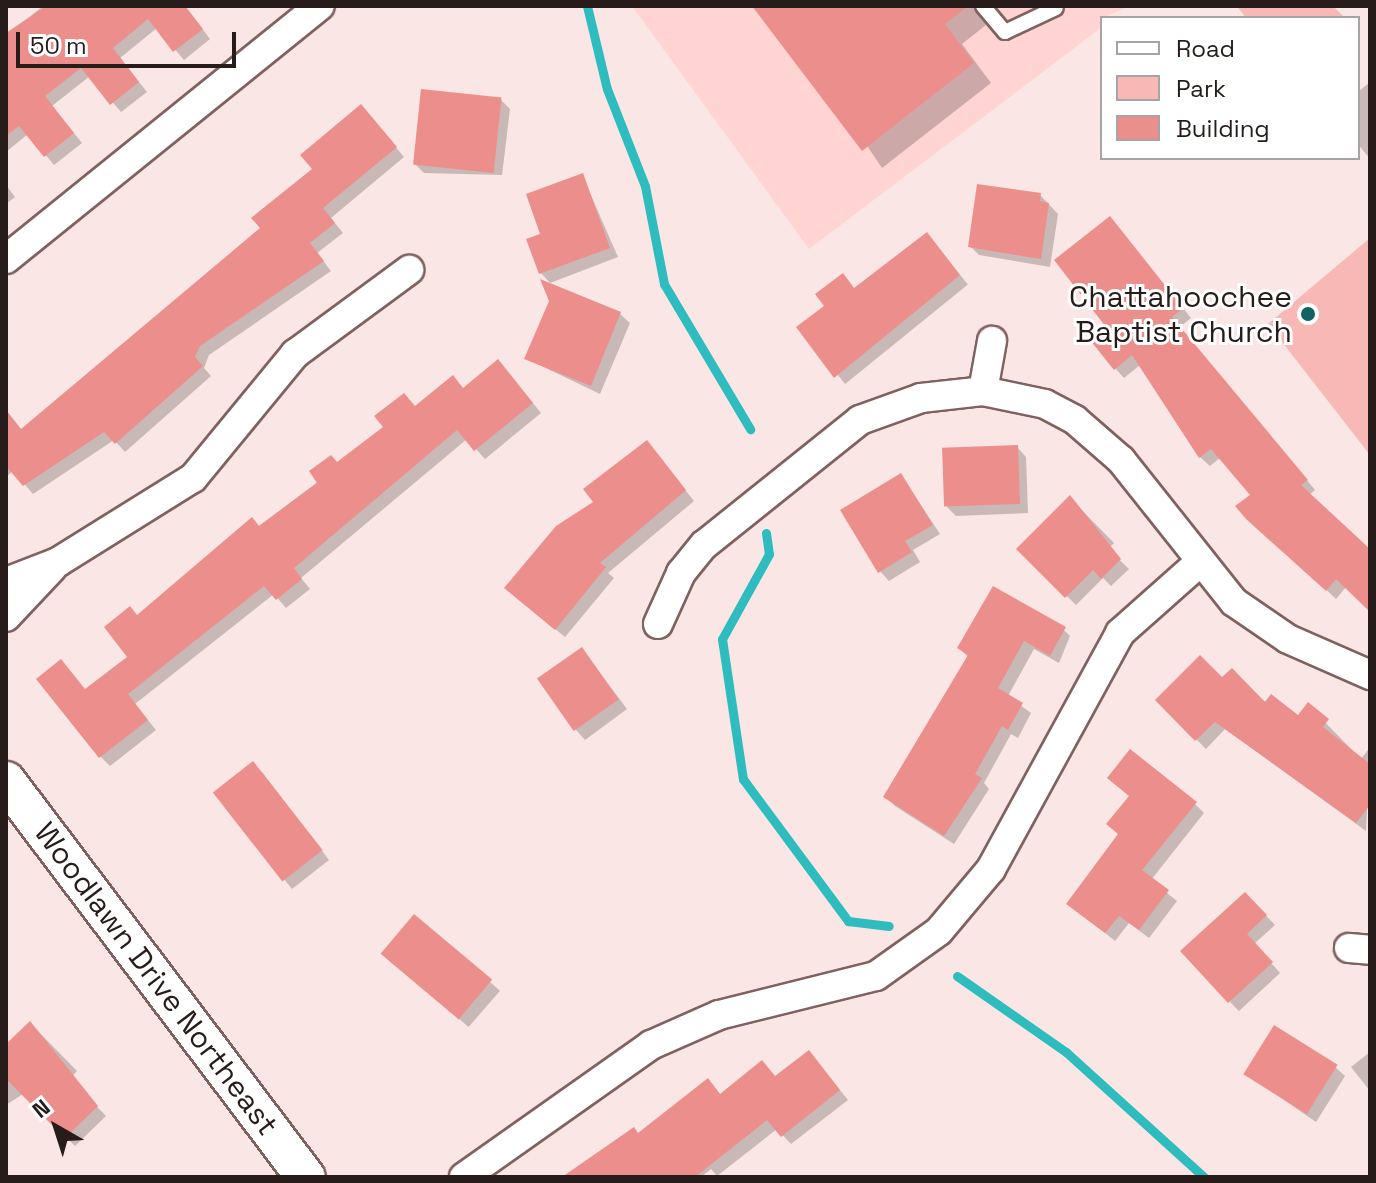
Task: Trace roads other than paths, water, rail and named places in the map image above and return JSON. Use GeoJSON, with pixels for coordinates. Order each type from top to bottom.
{"type":"FeatureCollection","features":[{"type":"Feature","properties":{"kind":"street"},"geometry":{"type":"LineString","coordinates":[[6,259],[320,6]]}},
{"type":"Feature","properties":{"kind":"street"},"geometry":{"type":"LineString","coordinates":[[6,582],[58,562],[193,478],[295,354],[409,270]]}},
{"type":"Feature","properties":{"kind":"street"},"geometry":{"type":"LineString","coordinates":[[983,391],[992,341]]}},
{"type":"Feature","properties":{"kind":"street"},"geometry":{"type":"LineString","coordinates":[[658,624],[681,573],[704,545],[860,420],[921,398],[983,391],[1045,404],[1075,420],[1121,460],[1201,561],[1257,621],[1370,675]]}},
{"type":"Feature","properties":{"kind":"street"},"geometry":{"type":"LineString","coordinates":[[464,1177],[651,1045],[719,1015],[876,976],[939,931],[991,869],[1120,633],[1201,561]]}},
{"type":"Feature","properties":{"kind":"street"},"geometry":{"type":"LineString","coordinates":[[6,617],[58,562]]}},
{"type":"Feature","properties":{"kind":"street","name":"Woodlawn Drive Northeast"},"geometry":{"type":"LineString","coordinates":[[6,781],[306,1177]]}},
{"type":"Feature","properties":{"kind":"lane"},"geometry":{"type":"LineString","coordinates":[[983,6],[1005,32],[1056,8]]}},
{"type":"Feature","properties":{"kind":"waterway"},"geometry":{"type":"LineString","coordinates":[[587,6],[607,89],[645,186],[664,284],[750,429]]}},
{"type":"Feature","properties":{"kind":"waterway"},"geometry":{"type":"LineString","coordinates":[[766,533],[769,554],[722,639],[743,779],[848,921],[889,926]]}},
{"type":"Feature","properties":{"kind":"waterway"},"geometry":{"type":"LineString","coordinates":[[957,976],[1066,1052],[1204,1177]]}},
{"type":"Feature","properties":{"kind":"place","name":"Chattahoochee Baptist Church"},"geometry":{"type":"Point","coordinates":[1308,314]}}]}
